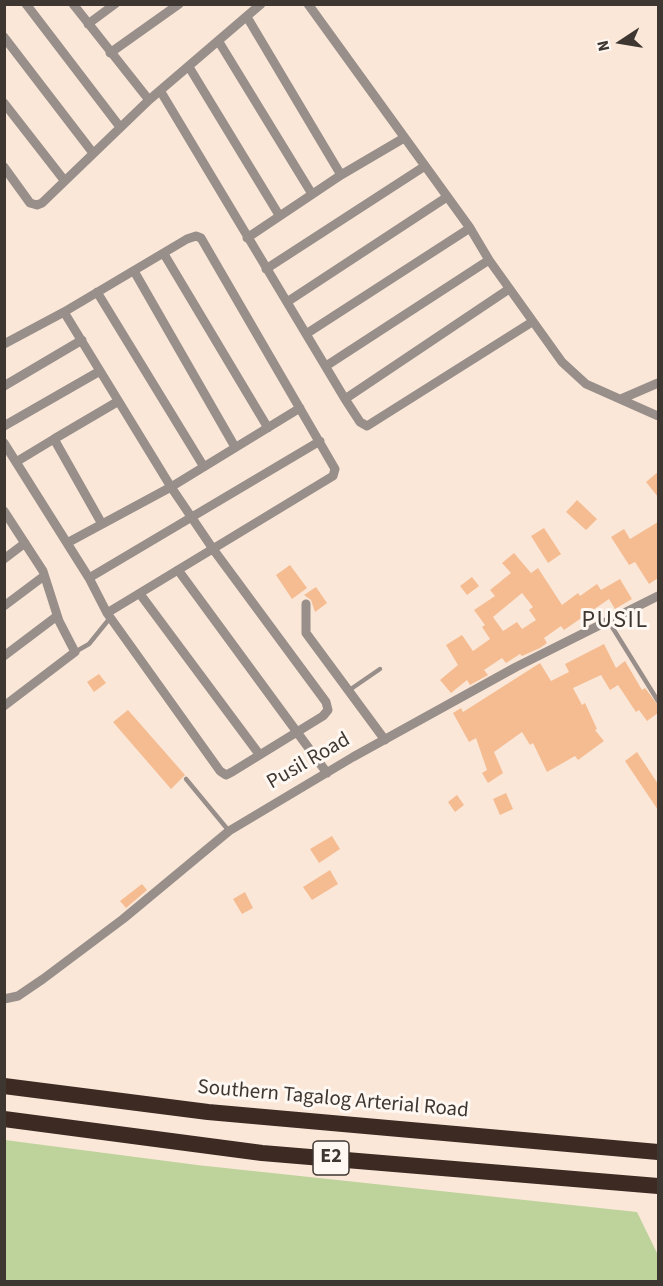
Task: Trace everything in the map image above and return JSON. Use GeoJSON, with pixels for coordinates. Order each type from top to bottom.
{"type":"FeatureCollection","features":[{"type":"Feature","properties":{"kind":"highway","name":"Southern Tagalog Arterial Road"},"geometry":{"type":"LineString","coordinates":[[4,1086],[232,1115],[658,1152]]}},
{"type":"Feature","properties":{"kind":"highway","name":"E2"},"geometry":{"type":"LineString","coordinates":[[4,1119],[262,1153],[658,1186]]}},
{"type":"Feature","properties":{"kind":"street"},"geometry":{"type":"LineString","coordinates":[[26,4],[120,127]]}},
{"type":"Feature","properties":{"kind":"street"},"geometry":{"type":"LineString","coordinates":[[73,4],[149,100]]}},
{"type":"Feature","properties":{"kind":"street"},"geometry":{"type":"LineString","coordinates":[[88,24],[115,4]]}},
{"type":"Feature","properties":{"kind":"street"},"geometry":{"type":"LineString","coordinates":[[110,52],[179,4]]}},
{"type":"Feature","properties":{"kind":"street"},"geometry":{"type":"LineString","coordinates":[[4,166],[30,203],[37,205],[149,100],[261,4]]}},
{"type":"Feature","properties":{"kind":"street"},"geometry":{"type":"LineString","coordinates":[[308,4],[470,228],[532,322],[574,375],[586,384],[658,416]]}},
{"type":"Feature","properties":{"kind":"street"},"geometry":{"type":"LineString","coordinates":[[247,16],[341,175]]}},
{"type":"Feature","properties":{"kind":"street"},"geometry":{"type":"LineString","coordinates":[[5,39],[93,153]]}},
{"type":"Feature","properties":{"kind":"street"},"geometry":{"type":"LineString","coordinates":[[219,42],[312,194]]}},
{"type":"Feature","properties":{"kind":"street"},"geometry":{"type":"LineString","coordinates":[[189,67],[279,215]]}},
{"type":"Feature","properties":{"kind":"street"},"geometry":{"type":"LineString","coordinates":[[160,92],[360,422],[367,426],[374,424],[532,322]]}},
{"type":"Feature","properties":{"kind":"street"},"geometry":{"type":"LineString","coordinates":[[4,103],[64,180]]}},
{"type":"Feature","properties":{"kind":"street"},"geometry":{"type":"LineString","coordinates":[[247,238],[341,175],[404,138]]}},
{"type":"Feature","properties":{"kind":"street"},"geometry":{"type":"LineString","coordinates":[[266,269],[425,166]]}},
{"type":"Feature","properties":{"kind":"street"},"geometry":{"type":"LineString","coordinates":[[287,302],[447,197]]}},
{"type":"Feature","properties":{"kind":"street"},"geometry":{"type":"LineString","coordinates":[[306,334],[470,228]]}},
{"type":"Feature","properties":{"kind":"street"},"geometry":{"type":"LineString","coordinates":[[4,344],[196,236],[201,238],[333,463],[335,469],[333,476],[178,570],[109,615]]}},
{"type":"Feature","properties":{"kind":"street"},"geometry":{"type":"LineString","coordinates":[[164,254],[268,428]]}},
{"type":"Feature","properties":{"kind":"street"},"geometry":{"type":"LineString","coordinates":[[326,366],[489,260]]}},
{"type":"Feature","properties":{"kind":"street"},"geometry":{"type":"LineString","coordinates":[[134,271],[235,447]]}},
{"type":"Feature","properties":{"kind":"street"},"geometry":{"type":"LineString","coordinates":[[345,399],[509,289]]}},
{"type":"Feature","properties":{"kind":"street"},"geometry":{"type":"LineString","coordinates":[[97,292],[204,467]]}},
{"type":"Feature","properties":{"kind":"street"},"geometry":{"type":"LineString","coordinates":[[4,442],[89,578],[109,615],[220,771],[226,775],[232,772],[323,716],[328,710],[326,702],[191,517],[117,402],[64,312]]}},
{"type":"Feature","properties":{"kind":"street"},"geometry":{"type":"LineString","coordinates":[[4,386],[82,340]]}},
{"type":"Feature","properties":{"kind":"street"},"geometry":{"type":"LineString","coordinates":[[4,426],[100,371]]}},
{"type":"Feature","properties":{"kind":"street"},"geometry":{"type":"LineString","coordinates":[[621,399],[658,383]]}},
{"type":"Feature","properties":{"kind":"street"},"geometry":{"type":"LineString","coordinates":[[16,462],[117,402]]}},
{"type":"Feature","properties":{"kind":"street"},"geometry":{"type":"LineString","coordinates":[[67,543],[171,487],[300,408]]}},
{"type":"Feature","properties":{"kind":"street"},"geometry":{"type":"LineString","coordinates":[[54,439],[102,524]]}},
{"type":"Feature","properties":{"kind":"street"},"geometry":{"type":"LineString","coordinates":[[89,578],[320,441]]}},
{"type":"Feature","properties":{"kind":"street"},"geometry":{"type":"LineString","coordinates":[[4,511],[44,576],[57,616],[75,652],[4,706]]}},
{"type":"Feature","properties":{"kind":"street"},"geometry":{"type":"LineString","coordinates":[[4,559],[25,543]]}},
{"type":"Feature","properties":{"kind":"street"},"geometry":{"type":"LineString","coordinates":[[178,570],[327,773]]}},
{"type":"Feature","properties":{"kind":"street"},"geometry":{"type":"LineString","coordinates":[[4,606],[44,576]]}},
{"type":"Feature","properties":{"kind":"street"},"geometry":{"type":"LineString","coordinates":[[140,594],[259,754]]}},
{"type":"Feature","properties":{"kind":"street","name":"Pusil Road"},"geometry":{"type":"LineString","coordinates":[[4,999],[18,996],[44,979],[123,919],[229,831],[516,667],[658,596]]}},
{"type":"Feature","properties":{"kind":"street"},"geometry":{"type":"LineString","coordinates":[[306,604],[306,633],[385,740]]}},
{"type":"Feature","properties":{"kind":"street"},"geometry":{"type":"LineString","coordinates":[[4,656],[57,616]]}},
{"type":"Feature","properties":{"kind":"lane"},"geometry":{"type":"LineString","coordinates":[[75,652],[89,644],[109,615]]}},
{"type":"Feature","properties":{"kind":"lane"},"geometry":{"type":"LineString","coordinates":[[609,621],[658,701]]}},
{"type":"Feature","properties":{"kind":"lane"},"geometry":{"type":"LineString","coordinates":[[348,691],[380,669]]}},
{"type":"Feature","properties":{"kind":"lane"},"geometry":{"type":"LineString","coordinates":[[186,779],[229,831]]}},
{"type":"Feature","properties":{"kind":"green space"},"geometry":{"type":"Polygon","coordinates":[[[5,1140],[197,1165],[637,1212],[658,1255],[658,1281],[5,1281],[5,1140]]]}},
{"type":"Feature","properties":{"kind":"building"},"geometry":{"type":"Polygon","coordinates":[[[658,472],[658,497],[646,482],[658,472]]]}},
{"type":"Feature","properties":{"kind":"building"},"geometry":{"type":"Polygon","coordinates":[[[577,500],[597,519],[586,530],[566,512],[577,500]]]}},
{"type":"Feature","properties":{"kind":"building"},"geometry":{"type":"Polygon","coordinates":[[[658,522],[658,578],[649,584],[635,562],[629,565],[611,537],[624,529],[630,539],[658,522]]]}},
{"type":"Feature","properties":{"kind":"building"},"geometry":{"type":"Polygon","coordinates":[[[544,528],[561,554],[548,563],[531,536],[544,528]]]}},
{"type":"Feature","properties":{"kind":"building"},"geometry":{"type":"Polygon","coordinates":[[[514,553],[531,573],[538,568],[562,605],[578,593],[580,596],[597,584],[601,590],[620,579],[632,599],[615,609],[609,599],[564,630],[561,626],[544,638],[547,643],[540,648],[522,656],[520,654],[506,663],[502,658],[484,670],[488,675],[470,685],[467,680],[451,693],[440,680],[458,665],[446,645],[462,635],[473,651],[490,639],[482,627],[485,625],[474,610],[495,596],[490,590],[511,573],[502,563],[514,553]],[[522,593],[493,617],[503,631],[517,622],[522,629],[536,620],[529,610],[533,607],[522,593]]]}},
{"type":"Feature","properties":{"kind":"building"},"geometry":{"type":"Polygon","coordinates":[[[290,565],[307,588],[292,599],[276,575],[290,565]]]}},
{"type":"Feature","properties":{"kind":"building"},"geometry":{"type":"Polygon","coordinates":[[[472,577],[479,586],[467,595],[460,586],[472,577]]]}},
{"type":"Feature","properties":{"kind":"building"},"geometry":{"type":"Polygon","coordinates":[[[316,587],[327,603],[315,612],[311,600],[304,595],[316,587]]]}},
{"type":"Feature","properties":{"kind":"building"},"geometry":{"type":"Polygon","coordinates":[[[604,644],[616,668],[625,661],[642,690],[645,688],[658,705],[658,713],[647,721],[639,710],[636,712],[618,685],[610,690],[601,675],[573,688],[582,705],[585,703],[597,729],[595,730],[604,741],[578,760],[575,756],[547,772],[533,743],[530,745],[522,732],[494,752],[503,773],[488,783],[482,773],[487,770],[476,738],[469,742],[453,713],[461,708],[463,712],[540,663],[551,681],[569,672],[565,664],[604,644]]]}},
{"type":"Feature","properties":{"kind":"building"},"geometry":{"type":"Polygon","coordinates":[[[99,674],[106,683],[94,692],[87,682],[99,674]]]}},
{"type":"Feature","properties":{"kind":"building"},"geometry":{"type":"Polygon","coordinates":[[[128,710],[185,775],[171,789],[113,722],[128,710]]]}},
{"type":"Feature","properties":{"kind":"building"},"geometry":{"type":"Polygon","coordinates":[[[637,752],[658,784],[658,810],[625,761],[637,752]]]}},
{"type":"Feature","properties":{"kind":"building"},"geometry":{"type":"Polygon","coordinates":[[[506,793],[513,809],[500,815],[493,799],[506,793]]]}},
{"type":"Feature","properties":{"kind":"building"},"geometry":{"type":"Polygon","coordinates":[[[457,795],[464,805],[455,812],[448,802],[457,795]]]}},
{"type":"Feature","properties":{"kind":"building"},"geometry":{"type":"Polygon","coordinates":[[[332,836],[340,849],[319,863],[310,849],[332,836]]]}},
{"type":"Feature","properties":{"kind":"building"},"geometry":{"type":"Polygon","coordinates":[[[330,870],[338,884],[312,900],[303,887],[330,870]]]}},
{"type":"Feature","properties":{"kind":"building"},"geometry":{"type":"Polygon","coordinates":[[[142,884],[147,890],[126,908],[120,901],[142,884]]]}},
{"type":"Feature","properties":{"kind":"building"},"geometry":{"type":"Polygon","coordinates":[[[245,892],[253,908],[242,914],[233,899],[245,892]]]}},
{"type":"Feature","properties":{"kind":"district","name":"PUSIL"},"geometry":{"type":"Point","coordinates":[615,622]}}]}
